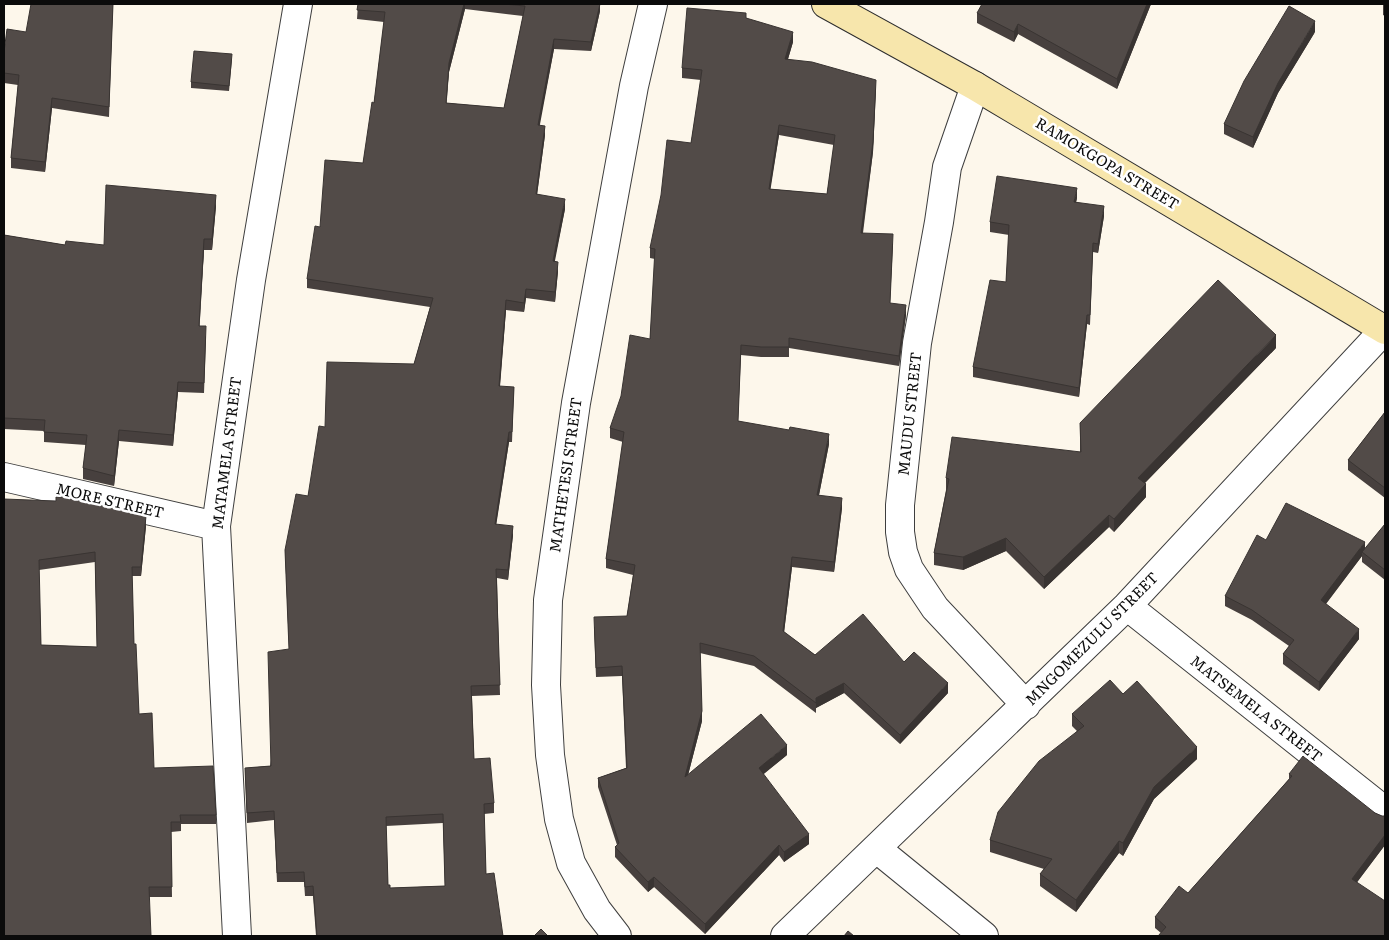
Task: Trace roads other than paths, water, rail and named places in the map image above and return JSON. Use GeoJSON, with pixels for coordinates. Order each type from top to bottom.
{"type":"FeatureCollection","features":[{"type":"Feature","properties":{"kind":"street","name":"MATAMELA STREET"},"geometry":{"type":"LineString","coordinates":[[237,936],[216,526],[249,290],[298,4]]}},
{"type":"Feature","properties":{"kind":"street","name":"MATHETESI STREET"},"geometry":{"type":"LineString","coordinates":[[618,936],[597,910],[571,864],[558,819],[550,755],[546,685],[548,600],[576,403],[634,86],[653,4]]}},
{"type":"Feature","properties":{"kind":"street","name":"RAMOKGOPA STREET"},"geometry":{"type":"LineString","coordinates":[[826,4],[975,86],[1385,329]]}},
{"type":"Feature","properties":{"kind":"street","name":"MAUDU STREET"},"geometry":{"type":"LineString","coordinates":[[975,86],[947,168],[917,343],[900,505],[900,532],[903,552],[909,569],[935,608],[1026,705]]}},
{"type":"Feature","properties":{"kind":"street","name":"MNGOMEZULU STREET"},"geometry":{"type":"LineString","coordinates":[[784,936],[877,849],[1128,606],[1385,329]]}},
{"type":"Feature","properties":{"kind":"street","name":"MORE STREET"},"geometry":{"type":"LineString","coordinates":[[4,477],[216,526]]}},
{"type":"Feature","properties":{"kind":"street","name":"MATSEMELA STREET"},"geometry":{"type":"LineString","coordinates":[[1128,606],[1385,811]]}},
{"type":"Feature","properties":{"kind":"street"},"geometry":{"type":"LineString","coordinates":[[877,849],[984,936]]}}]}
